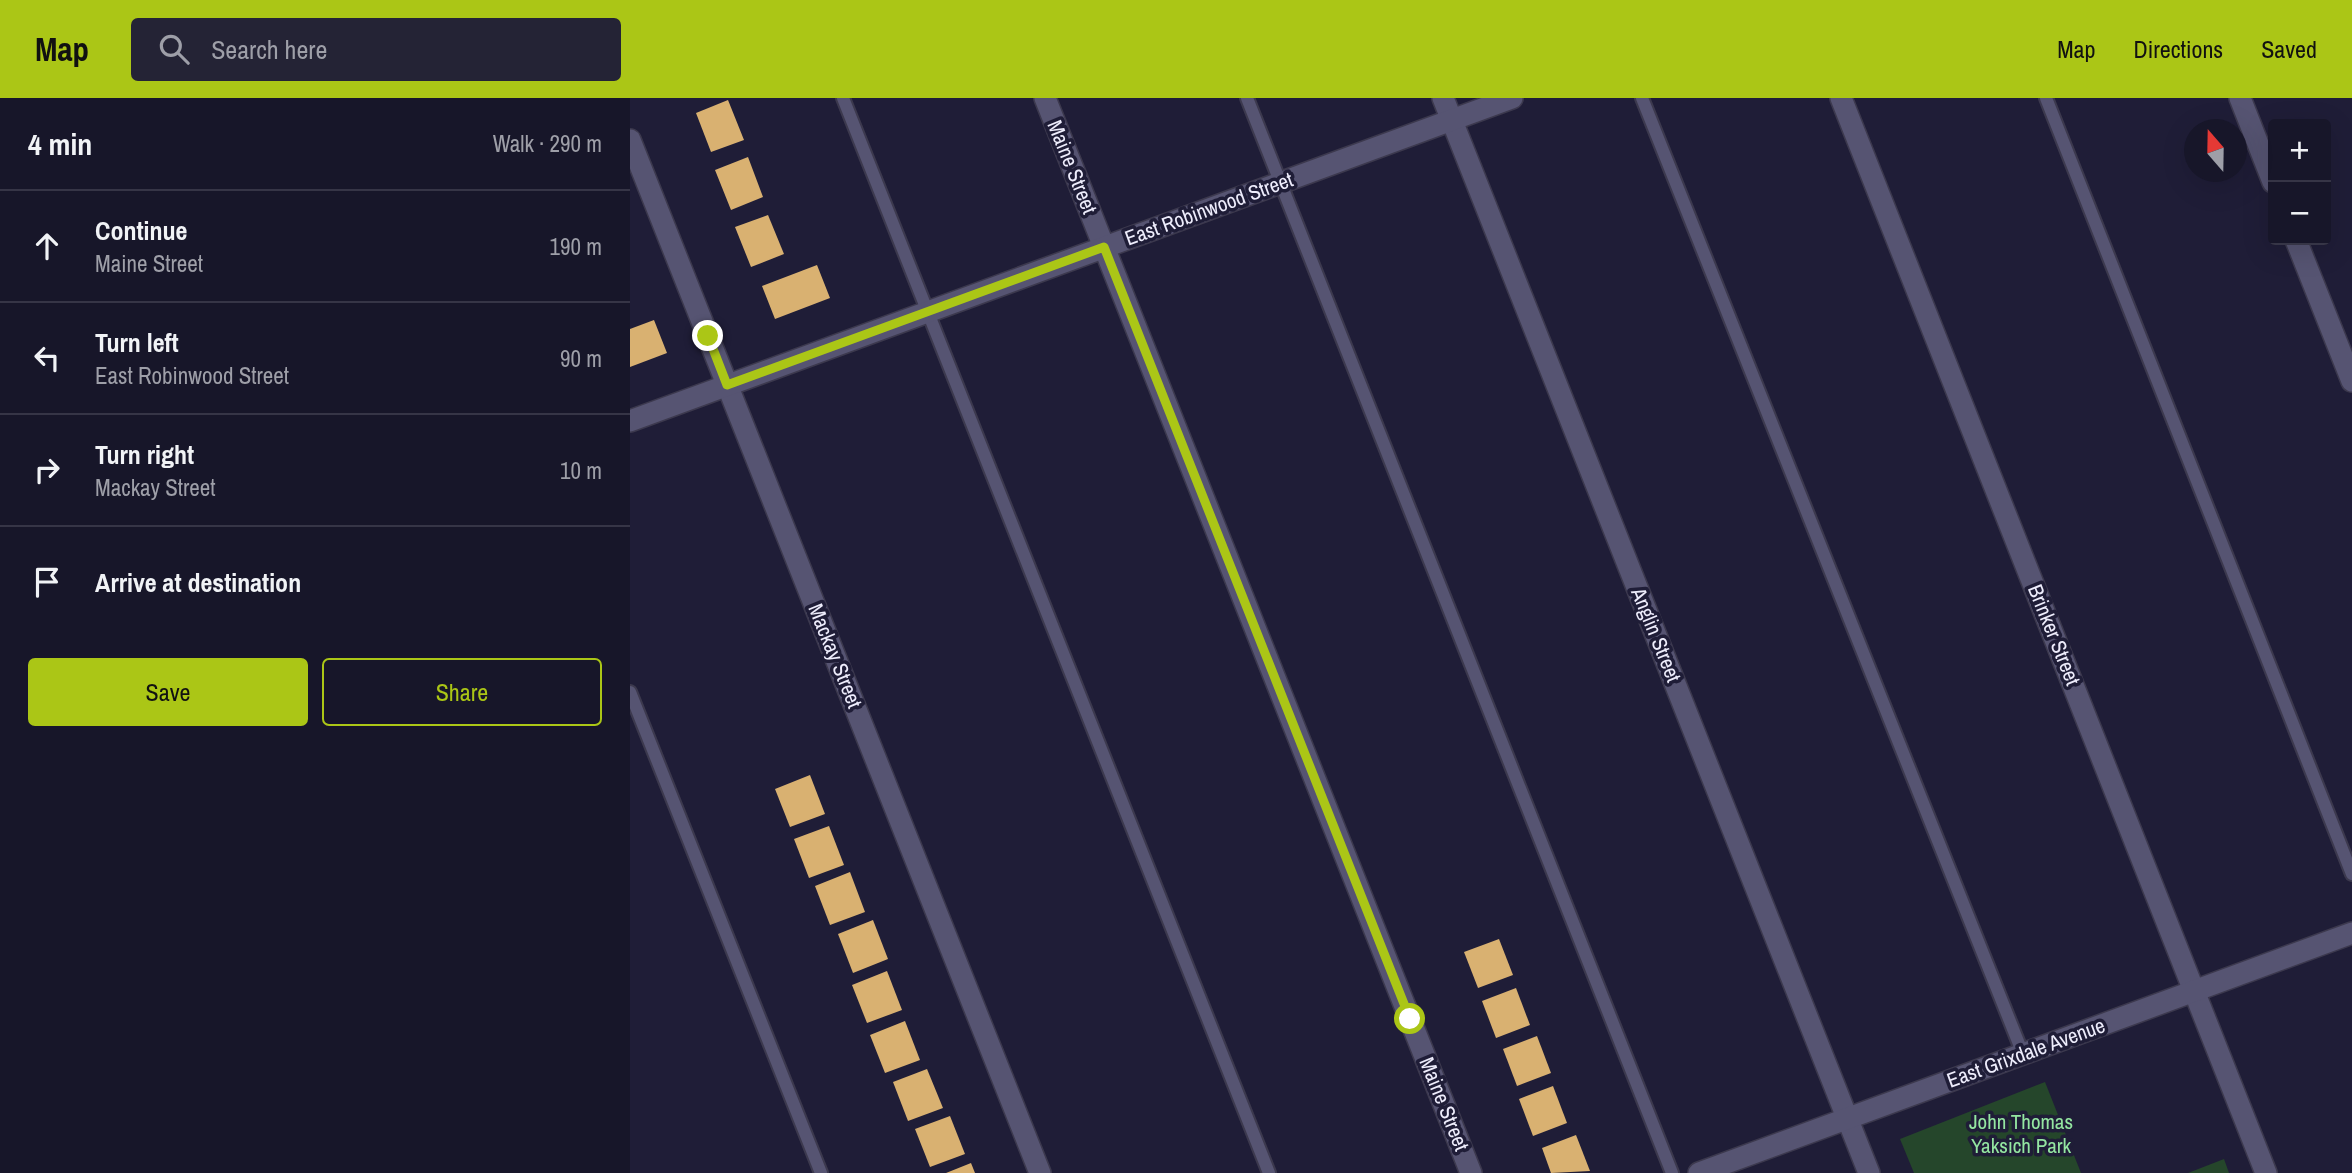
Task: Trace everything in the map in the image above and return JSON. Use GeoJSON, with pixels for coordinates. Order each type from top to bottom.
{"type":"FeatureCollection","features":[{"type":"Feature","properties":{"kind":"street","name":"Maine Street"},"geometry":{"type":"LineString","coordinates":[[1045,98],[1471,1173]]}},
{"type":"Feature","properties":{"kind":"street","name":"Anglin Street"},"geometry":{"type":"LineString","coordinates":[[1443,98],[1869,1173]]}},
{"type":"Feature","properties":{"kind":"street","name":"East Robinwood Street"},"geometry":{"type":"LineString","coordinates":[[630,421],[1512,98]]}},
{"type":"Feature","properties":{"kind":"street","name":"Brinker Street"},"geometry":{"type":"LineString","coordinates":[[1841,98],[2266,1173]]}},
{"type":"Feature","properties":{"kind":"street"},"geometry":{"type":"LineString","coordinates":[[2240,98],[2268,169]]}},
{"type":"Feature","properties":{"kind":"street","name":"Mackay Street"},"geometry":{"type":"LineString","coordinates":[[630,140],[1040,1173]]}},
{"type":"Feature","properties":{"kind":"street"},"geometry":{"type":"LineString","coordinates":[[2298,245],[2350,369]]}},
{"type":"Feature","properties":{"kind":"street","name":"East Grixdale Avenue"},"geometry":{"type":"LineString","coordinates":[[1699,1173],[2352,933]]}},
{"type":"Feature","properties":{"kind":"lane"},"geometry":{"type":"LineString","coordinates":[[842,98],[1269,1173]]}},
{"type":"Feature","properties":{"kind":"lane"},"geometry":{"type":"LineString","coordinates":[[1247,98],[1672,1173]]}},
{"type":"Feature","properties":{"kind":"lane"},"geometry":{"type":"LineString","coordinates":[[1642,98],[2023,1054]]}},
{"type":"Feature","properties":{"kind":"lane"},"geometry":{"type":"LineString","coordinates":[[2046,98],[2352,874]]}},
{"type":"Feature","properties":{"kind":"lane"},"geometry":{"type":"LineString","coordinates":[[630,692],[821,1173]]}},
{"type":"Feature","properties":{"kind":"green space","name":"John Thomas Yaksich Park"},"geometry":{"type":"Polygon","coordinates":[[[2045,1082],[2081,1173],[1914,1173],[1900,1139],[2045,1082]]]}},
{"type":"Feature","properties":{"kind":"green space"},"geometry":{"type":"Polygon","coordinates":[[[2224,1159],[2229,1173],[2188,1173],[2224,1159]]]}},
{"type":"Feature","properties":{"kind":"building"},"geometry":{"type":"Polygon","coordinates":[[[728,100],[744,140],[711,152],[696,113],[728,100]]]}},
{"type":"Feature","properties":{"kind":"building"},"geometry":{"type":"Polygon","coordinates":[[[748,157],[763,197],[731,210],[715,170],[748,157]]]}},
{"type":"Feature","properties":{"kind":"building"},"geometry":{"type":"Polygon","coordinates":[[[768,215],[784,254],[751,267],[735,227],[768,215]]]}},
{"type":"Feature","properties":{"kind":"building"},"geometry":{"type":"Polygon","coordinates":[[[817,265],[830,298],[775,319],[762,286],[817,265]]]}},
{"type":"Feature","properties":{"kind":"building"},"geometry":{"type":"Polygon","coordinates":[[[654,320],[667,353],[630,367],[630,329],[654,320]]]}},
{"type":"Feature","properties":{"kind":"building"},"geometry":{"type":"Polygon","coordinates":[[[810,775],[825,814],[790,827],[775,789],[810,775]]]}},
{"type":"Feature","properties":{"kind":"building"},"geometry":{"type":"Polygon","coordinates":[[[829,826],[844,865],[809,878],[794,839],[829,826]]]}},
{"type":"Feature","properties":{"kind":"building"},"geometry":{"type":"Polygon","coordinates":[[[850,872],[865,912],[830,925],[815,886],[850,872]]]}},
{"type":"Feature","properties":{"kind":"building"},"geometry":{"type":"Polygon","coordinates":[[[873,920],[888,959],[853,973],[838,934],[873,920]]]}},
{"type":"Feature","properties":{"kind":"building"},"geometry":{"type":"Polygon","coordinates":[[[1499,939],[1513,975],[1478,988],[1464,952],[1499,939]]]}},
{"type":"Feature","properties":{"kind":"building"},"geometry":{"type":"Polygon","coordinates":[[[887,971],[902,1010],[867,1023],[852,985],[887,971]]]}},
{"type":"Feature","properties":{"kind":"building"},"geometry":{"type":"Polygon","coordinates":[[[1516,988],[1530,1025],[1496,1038],[1482,1001],[1516,988]]]}},
{"type":"Feature","properties":{"kind":"building"},"geometry":{"type":"Polygon","coordinates":[[[905,1021],[920,1060],[885,1073],[870,1035],[905,1021]]]}},
{"type":"Feature","properties":{"kind":"building"},"geometry":{"type":"Polygon","coordinates":[[[1537,1036],[1551,1073],[1517,1086],[1503,1049],[1537,1036]]]}},
{"type":"Feature","properties":{"kind":"building"},"geometry":{"type":"Polygon","coordinates":[[[927,1069],[943,1108],[908,1121],[893,1082],[927,1069]]]}},
{"type":"Feature","properties":{"kind":"building"},"geometry":{"type":"Polygon","coordinates":[[[1553,1086],[1567,1123],[1533,1136],[1519,1099],[1553,1086]]]}},
{"type":"Feature","properties":{"kind":"building"},"geometry":{"type":"Polygon","coordinates":[[[950,1116],[965,1154],[930,1167],[915,1129],[950,1116]]]}},
{"type":"Feature","properties":{"kind":"building"},"geometry":{"type":"Polygon","coordinates":[[[1576,1135],[1590,1171],[1551,1173],[1542,1148],[1576,1135]]]}},
{"type":"Feature","properties":{"kind":"building"},"geometry":{"type":"Polygon","coordinates":[[[971,1163],[975,1173],[946,1173],[971,1163]]]}},
{"type":"Feature","properties":{"kind":"route"},"geometry":{"type":"LineString","coordinates":[[708,336],[727,385],[1104,247],[1410,1019]]}}]}
